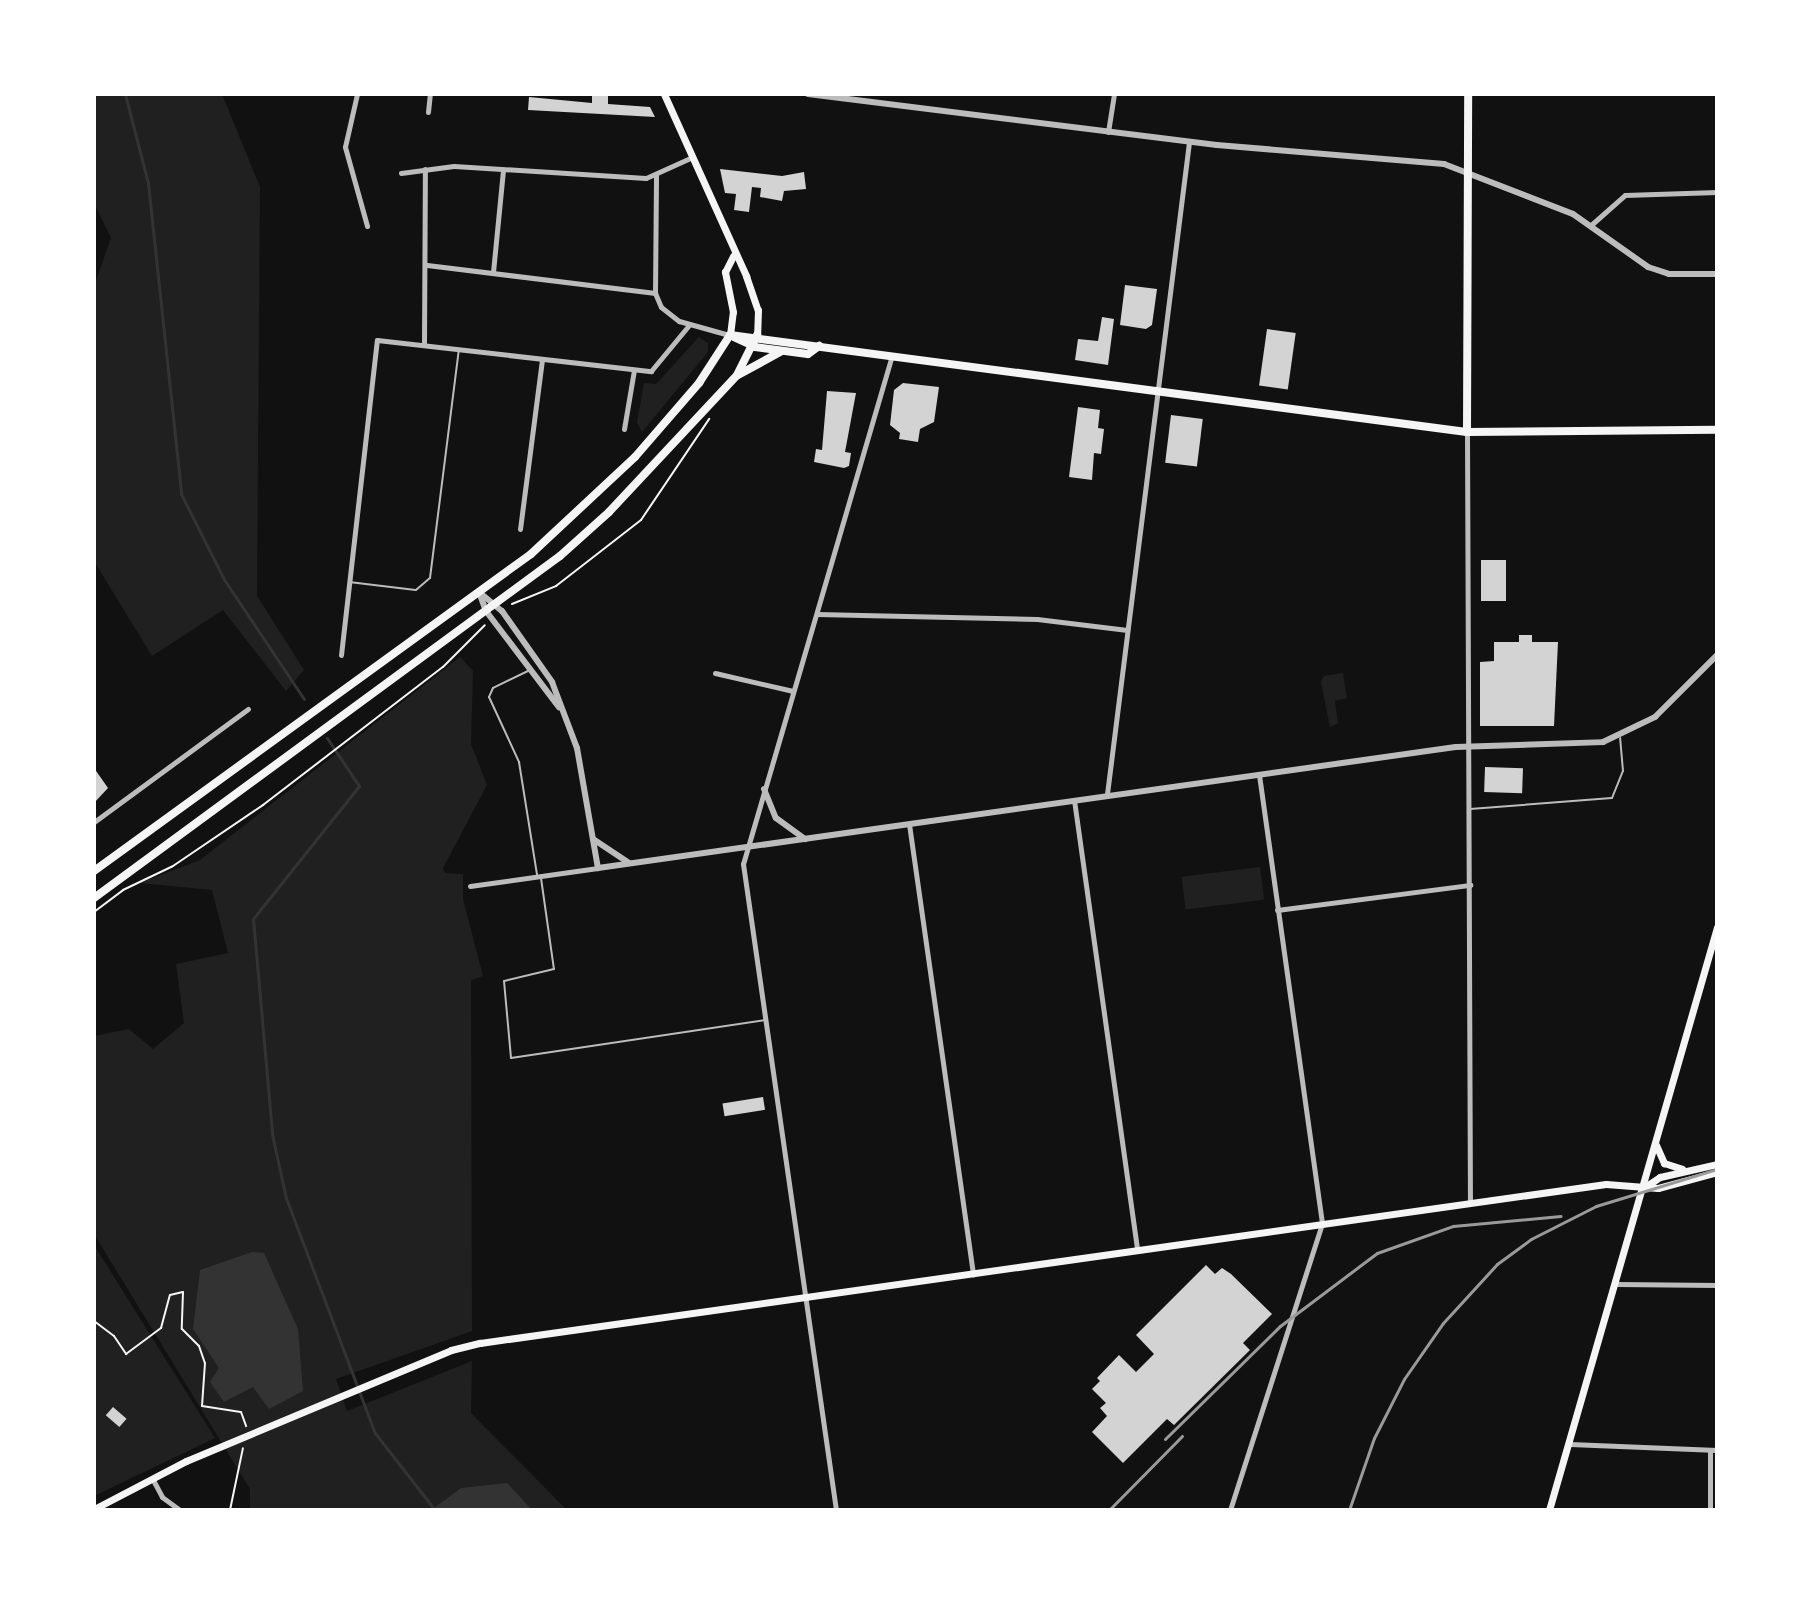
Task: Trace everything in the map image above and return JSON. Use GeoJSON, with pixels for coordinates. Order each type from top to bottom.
{"type":"FeatureCollection","features":[{"type":"Feature","properties":{"kind":"main road"},"geometry":{"type":"LineString","coordinates":[[94,898],[496,604],[609,512],[737,375],[755,347],[758,310],[664,94]]}},
{"type":"Feature","properties":{"kind":"main road"},"geometry":{"type":"LineString","coordinates":[[1467,432],[1468,94]]}},
{"type":"Feature","properties":{"kind":"main road"},"geometry":{"type":"LineString","coordinates":[[110,886],[95,867],[531,554],[616,477],[699,383],[730,335],[733,312],[725,272],[733,256]]}},
{"type":"Feature","properties":{"kind":"main road"},"geometry":{"type":"LineString","coordinates":[[730,335],[757,335],[819,346],[1467,432],[1717,430]]}},
{"type":"Feature","properties":{"kind":"main road"},"geometry":{"type":"LineString","coordinates":[[730,335],[755,347],[783,351],[808,354],[819,346]]}},
{"type":"Feature","properties":{"kind":"main road"},"geometry":{"type":"LineString","coordinates":[[737,375],[783,351]]}},
{"type":"Feature","properties":{"kind":"main road"},"geometry":{"type":"LineString","coordinates":[[1549,1510],[1617,1284],[1717,927]]}},
{"type":"Feature","properties":{"kind":"main road"},"geometry":{"type":"LineString","coordinates":[[1656,1142],[1664,1163],[1684,1170]]}},
{"type":"Feature","properties":{"kind":"main road"},"geometry":{"type":"LineString","coordinates":[[1643,1188],[1684,1170],[1717,1164]]}},
{"type":"Feature","properties":{"kind":"main road"},"geometry":{"type":"LineString","coordinates":[[94,1509],[186,1461],[451,1350],[480,1343],[1606,1184],[1643,1188],[1717,1172]]}},
{"type":"Feature","properties":{"kind":"street"},"geometry":{"type":"LineString","coordinates":[[357,94],[345,147],[367,226]]}},
{"type":"Feature","properties":{"kind":"street"},"geometry":{"type":"LineString","coordinates":[[428,112],[430,94]]}},
{"type":"Feature","properties":{"kind":"street"},"geometry":{"type":"LineString","coordinates":[[810,94],[1189,142],[1444,164],[1591,225],[1655,270],[1717,274]]}},
{"type":"Feature","properties":{"kind":"street"},"geometry":{"type":"LineString","coordinates":[[1108,132],[1114,94]]}},
{"type":"Feature","properties":{"kind":"street"},"geometry":{"type":"LineString","coordinates":[[1107,794],[1189,142]]}},
{"type":"Feature","properties":{"kind":"street"},"geometry":{"type":"LineString","coordinates":[[401,173],[425,169],[656,176],[690,158]]}},
{"type":"Feature","properties":{"kind":"street"},"geometry":{"type":"LineString","coordinates":[[424,344],[427,265],[425,169]]}},
{"type":"Feature","properties":{"kind":"street"},"geometry":{"type":"LineString","coordinates":[[493,272],[503,170]]}},
{"type":"Feature","properties":{"kind":"street"},"geometry":{"type":"LineString","coordinates":[[656,176],[655,293],[666,312],[689,325],[730,335]]}},
{"type":"Feature","properties":{"kind":"street"},"geometry":{"type":"LineString","coordinates":[[1591,225],[1625,195],[1717,192]]}},
{"type":"Feature","properties":{"kind":"street"},"geometry":{"type":"LineString","coordinates":[[427,265],[655,293]]}},
{"type":"Feature","properties":{"kind":"street"},"geometry":{"type":"LineString","coordinates":[[341,655],[377,340],[651,371],[689,325]]}},
{"type":"Feature","properties":{"kind":"street"},"geometry":{"type":"LineString","coordinates":[[836,1510],[743,864],[892,354]]}},
{"type":"Feature","properties":{"kind":"street"},"geometry":{"type":"LineString","coordinates":[[520,529],[542,359]]}},
{"type":"Feature","properties":{"kind":"street"},"geometry":{"type":"LineString","coordinates":[[624,429],[634,370]]}},
{"type":"Feature","properties":{"kind":"street"},"geometry":{"type":"LineString","coordinates":[[1467,432],[1470,1203]]}},
{"type":"Feature","properties":{"kind":"street"},"geometry":{"type":"LineString","coordinates":[[479,592],[496,604],[541,663],[562,710],[577,748],[598,868]]}},
{"type":"Feature","properties":{"kind":"street"},"geometry":{"type":"LineString","coordinates":[[479,592],[486,611],[562,710]]}},
{"type":"Feature","properties":{"kind":"street"},"geometry":{"type":"LineString","coordinates":[[817,614],[1042,620],[1127,630]]}},
{"type":"Feature","properties":{"kind":"street"},"geometry":{"type":"LineString","coordinates":[[470,886],[1469,745],[1587,745],[1620,738],[1655,717],[1698,668],[1717,655]]}},
{"type":"Feature","properties":{"kind":"street"},"geometry":{"type":"LineString","coordinates":[[715,673],[793,691]]}},
{"type":"Feature","properties":{"kind":"street"},"geometry":{"type":"LineString","coordinates":[[94,822],[248,709]]}},
{"type":"Feature","properties":{"kind":"street"},"geometry":{"type":"LineString","coordinates":[[1230,1510],[1322,1223],[1259,774]]}},
{"type":"Feature","properties":{"kind":"street"},"geometry":{"type":"LineString","coordinates":[[764,789],[776,818],[805,839]]}},
{"type":"Feature","properties":{"kind":"street"},"geometry":{"type":"LineString","coordinates":[[1074,800],[1137,1250]]}},
{"type":"Feature","properties":{"kind":"street"},"geometry":{"type":"LineString","coordinates":[[909,824],[973,1274]]}},
{"type":"Feature","properties":{"kind":"street"},"geometry":{"type":"LineString","coordinates":[[593,839],[631,864]]}},
{"type":"Feature","properties":{"kind":"street"},"geometry":{"type":"LineString","coordinates":[[1277,910],[1470,885]]}},
{"type":"Feature","properties":{"kind":"street"},"geometry":{"type":"LineString","coordinates":[[1617,1284],[1717,1285]]}},
{"type":"Feature","properties":{"kind":"street"},"geometry":{"type":"LineString","coordinates":[[1570,1444],[1714,1450],[1710,1510]]}},
{"type":"Feature","properties":{"kind":"street"},"geometry":{"type":"LineString","coordinates":[[151,1477],[162,1497],[180,1510]]}},
{"type":"Feature","properties":{"kind":"lane"},"geometry":{"type":"LineString","coordinates":[[348,582],[416,590],[430,578],[459,349]]}},
{"type":"Feature","properties":{"kind":"lane"},"geometry":{"type":"LineString","coordinates":[[531,669],[493,688],[489,697],[519,762],[554,969],[504,981],[511,1058],[766,1020]]}},
{"type":"Feature","properties":{"kind":"lane"},"geometry":{"type":"LineString","coordinates":[[1470,809],[1612,798],[1623,771],[1620,738]]}},
{"type":"Feature","properties":{"kind":"path"},"geometry":{"type":"LineString","coordinates":[[510,604],[556,586],[641,520],[709,421],[709,403]]}},
{"type":"Feature","properties":{"kind":"path"},"geometry":{"type":"LineString","coordinates":[[94,912],[123,890],[173,866],[263,805],[443,667],[483,626]]}},
{"type":"Feature","properties":{"kind":"path"},"geometry":{"type":"LineString","coordinates":[[94,1321],[114,1336],[126,1354],[161,1328],[170,1295],[183,1292],[182,1329],[199,1346],[205,1363],[202,1406],[241,1412],[246,1424],[230,1510]]}},
{"type":"Feature","properties":{"kind":"shaded area"},"geometry":{"type":"Polygon","coordinates":[[[94,94],[222,94],[260,187],[257,596],[304,670],[286,691],[223,610],[152,656],[94,561],[94,286],[111,238],[94,203],[94,94]]]}},
{"type":"Feature","properties":{"kind":"shaded area"},"geometry":{"type":"Polygon","coordinates":[[[699,337],[708,343],[708,352],[642,432],[637,422],[644,383],[656,384],[699,337]]]}},
{"type":"Feature","properties":{"kind":"shaded area"},"geometry":{"type":"Polygon","coordinates":[[[460,657],[473,671],[471,744],[487,785],[443,868],[445,873],[463,874],[463,899],[483,976],[471,980],[472,1331],[336,1379],[347,1411],[472,1361],[471,1413],[567,1510],[250,1510],[250,1489],[94,1234],[94,1036],[129,1029],[153,1049],[184,1023],[176,964],[228,953],[212,890],[140,883],[200,860],[460,657]]]}},
{"type":"Feature","properties":{"kind":"shaded area"},"geometry":{"type":"Polygon","coordinates":[[[1343,673],[1347,698],[1335,701],[1338,723],[1330,727],[1321,682],[1324,676],[1343,673]]]}},
{"type":"Feature","properties":{"kind":"shaded area"},"geometry":{"type":"Polygon","coordinates":[[[1260,867],[1264,900],[1186,909],[1182,877],[1260,867]]]}},
{"type":"Feature","properties":{"kind":"shaded area"},"geometry":{"type":"Polygon","coordinates":[[[94,1245],[215,1438],[94,1496],[94,1245]]]}},
{"type":"Feature","properties":{"kind":"shaded area"},"geometry":{"type":"Polygon","coordinates":[[[252,1252],[264,1253],[298,1329],[303,1391],[269,1409],[253,1387],[224,1402],[210,1382],[219,1368],[193,1329],[200,1270],[252,1252]]]}},
{"type":"Feature","properties":{"kind":"shaded area"},"geometry":{"type":"Polygon","coordinates":[[[507,1483],[532,1510],[434,1508],[461,1488],[507,1483]]]}},
{"type":"Feature","properties":{"kind":"building"},"geometry":{"type":"Polygon","coordinates":[[[592,94],[608,94],[608,104],[650,107],[655,117],[528,110],[529,97],[592,103],[592,94]]]}},
{"type":"Feature","properties":{"kind":"building"},"geometry":{"type":"Polygon","coordinates":[[[720,169],[782,176],[804,172],[806,189],[784,191],[782,201],[760,197],[761,188],[752,187],[749,212],[734,210],[736,194],[725,193],[720,169]]]}},
{"type":"Feature","properties":{"kind":"building"},"geometry":{"type":"Polygon","coordinates":[[[1125,285],[1157,289],[1152,325],[1146,329],[1120,325],[1125,285]]]}},
{"type":"Feature","properties":{"kind":"building"},"geometry":{"type":"Polygon","coordinates":[[[1102,317],[1114,319],[1108,365],[1075,360],[1078,339],[1098,341],[1102,317]]]}},
{"type":"Feature","properties":{"kind":"building"},"geometry":{"type":"Polygon","coordinates":[[[1267,329],[1296,333],[1288,389],[1259,385],[1267,329]]]}},
{"type":"Feature","properties":{"kind":"building"},"geometry":{"type":"Polygon","coordinates":[[[903,383],[939,387],[934,422],[920,429],[918,442],[899,439],[900,433],[890,425],[894,390],[903,383]]]}},
{"type":"Feature","properties":{"kind":"building"},"geometry":{"type":"Polygon","coordinates":[[[827,391],[856,393],[845,452],[851,453],[849,466],[844,468],[814,462],[816,449],[822,450],[827,391]]]}},
{"type":"Feature","properties":{"kind":"building"},"geometry":{"type":"Polygon","coordinates":[[[1078,407],[1100,410],[1098,428],[1104,429],[1101,454],[1094,453],[1092,480],[1069,477],[1078,407]]]}},
{"type":"Feature","properties":{"kind":"building"},"geometry":{"type":"Polygon","coordinates":[[[1171,415],[1203,419],[1197,467],[1165,463],[1171,415]]]}},
{"type":"Feature","properties":{"kind":"building"},"geometry":{"type":"Polygon","coordinates":[[[1481,560],[1506,560],[1506,601],[1481,601],[1481,560]]]}},
{"type":"Feature","properties":{"kind":"building"},"geometry":{"type":"Polygon","coordinates":[[[1519,635],[1532,635],[1532,642],[1558,642],[1554,726],[1480,726],[1480,662],[1494,661],[1494,642],[1519,642],[1519,635]]]}},
{"type":"Feature","properties":{"kind":"building"},"geometry":{"type":"Polygon","coordinates":[[[1485,767],[1523,768],[1522,793],[1484,792],[1485,767]]]}},
{"type":"Feature","properties":{"kind":"building"},"geometry":{"type":"Polygon","coordinates":[[[94,768],[108,788],[94,803],[94,768]]]}},
{"type":"Feature","properties":{"kind":"building"},"geometry":{"type":"Polygon","coordinates":[[[763,1097],[765,1110],[725,1116],[723,1103],[763,1097]]]}},
{"type":"Feature","properties":{"kind":"building"},"geometry":{"type":"Polygon","coordinates":[[[1206,1265],[1215,1274],[1222,1268],[1231,1274],[1272,1314],[1243,1343],[1250,1350],[1174,1425],[1167,1419],[1123,1463],[1092,1432],[1107,1416],[1100,1408],[1106,1403],[1092,1389],[1100,1381],[1097,1378],[1119,1355],[1136,1372],[1154,1354],[1136,1335],[1206,1265]]]}},
{"type":"Feature","properties":{"kind":"building"},"geometry":{"type":"Polygon","coordinates":[[[113,1407],[127,1419],[119,1427],[106,1415],[113,1407]]]}},
{"type":"Feature","properties":{"kind":"waterway"},"geometry":{"type":"LineString","coordinates":[[125,94],[148,183],[181,494],[225,581],[304,699]]}},
{"type":"Feature","properties":{"kind":"waterway"},"geometry":{"type":"LineString","coordinates":[[327,738],[359,786],[253,919],[272,1134],[286,1198],[375,1433],[435,1510]]}},
{"type":"Feature","properties":{"kind":"railway"},"geometry":{"type":"LineString","coordinates":[[1349,1510],[1374,1438],[1404,1379],[1443,1323],[1497,1264],[1531,1239],[1596,1206],[1717,1169]]}},
{"type":"Feature","properties":{"kind":"railway"},"geometry":{"type":"LineString","coordinates":[[1165,1439],[1280,1326],[1377,1253],[1453,1226],[1561,1216]]}},
{"type":"Feature","properties":{"kind":"railway"},"geometry":{"type":"LineString","coordinates":[[1109,1510],[1182,1436]]}}]}
